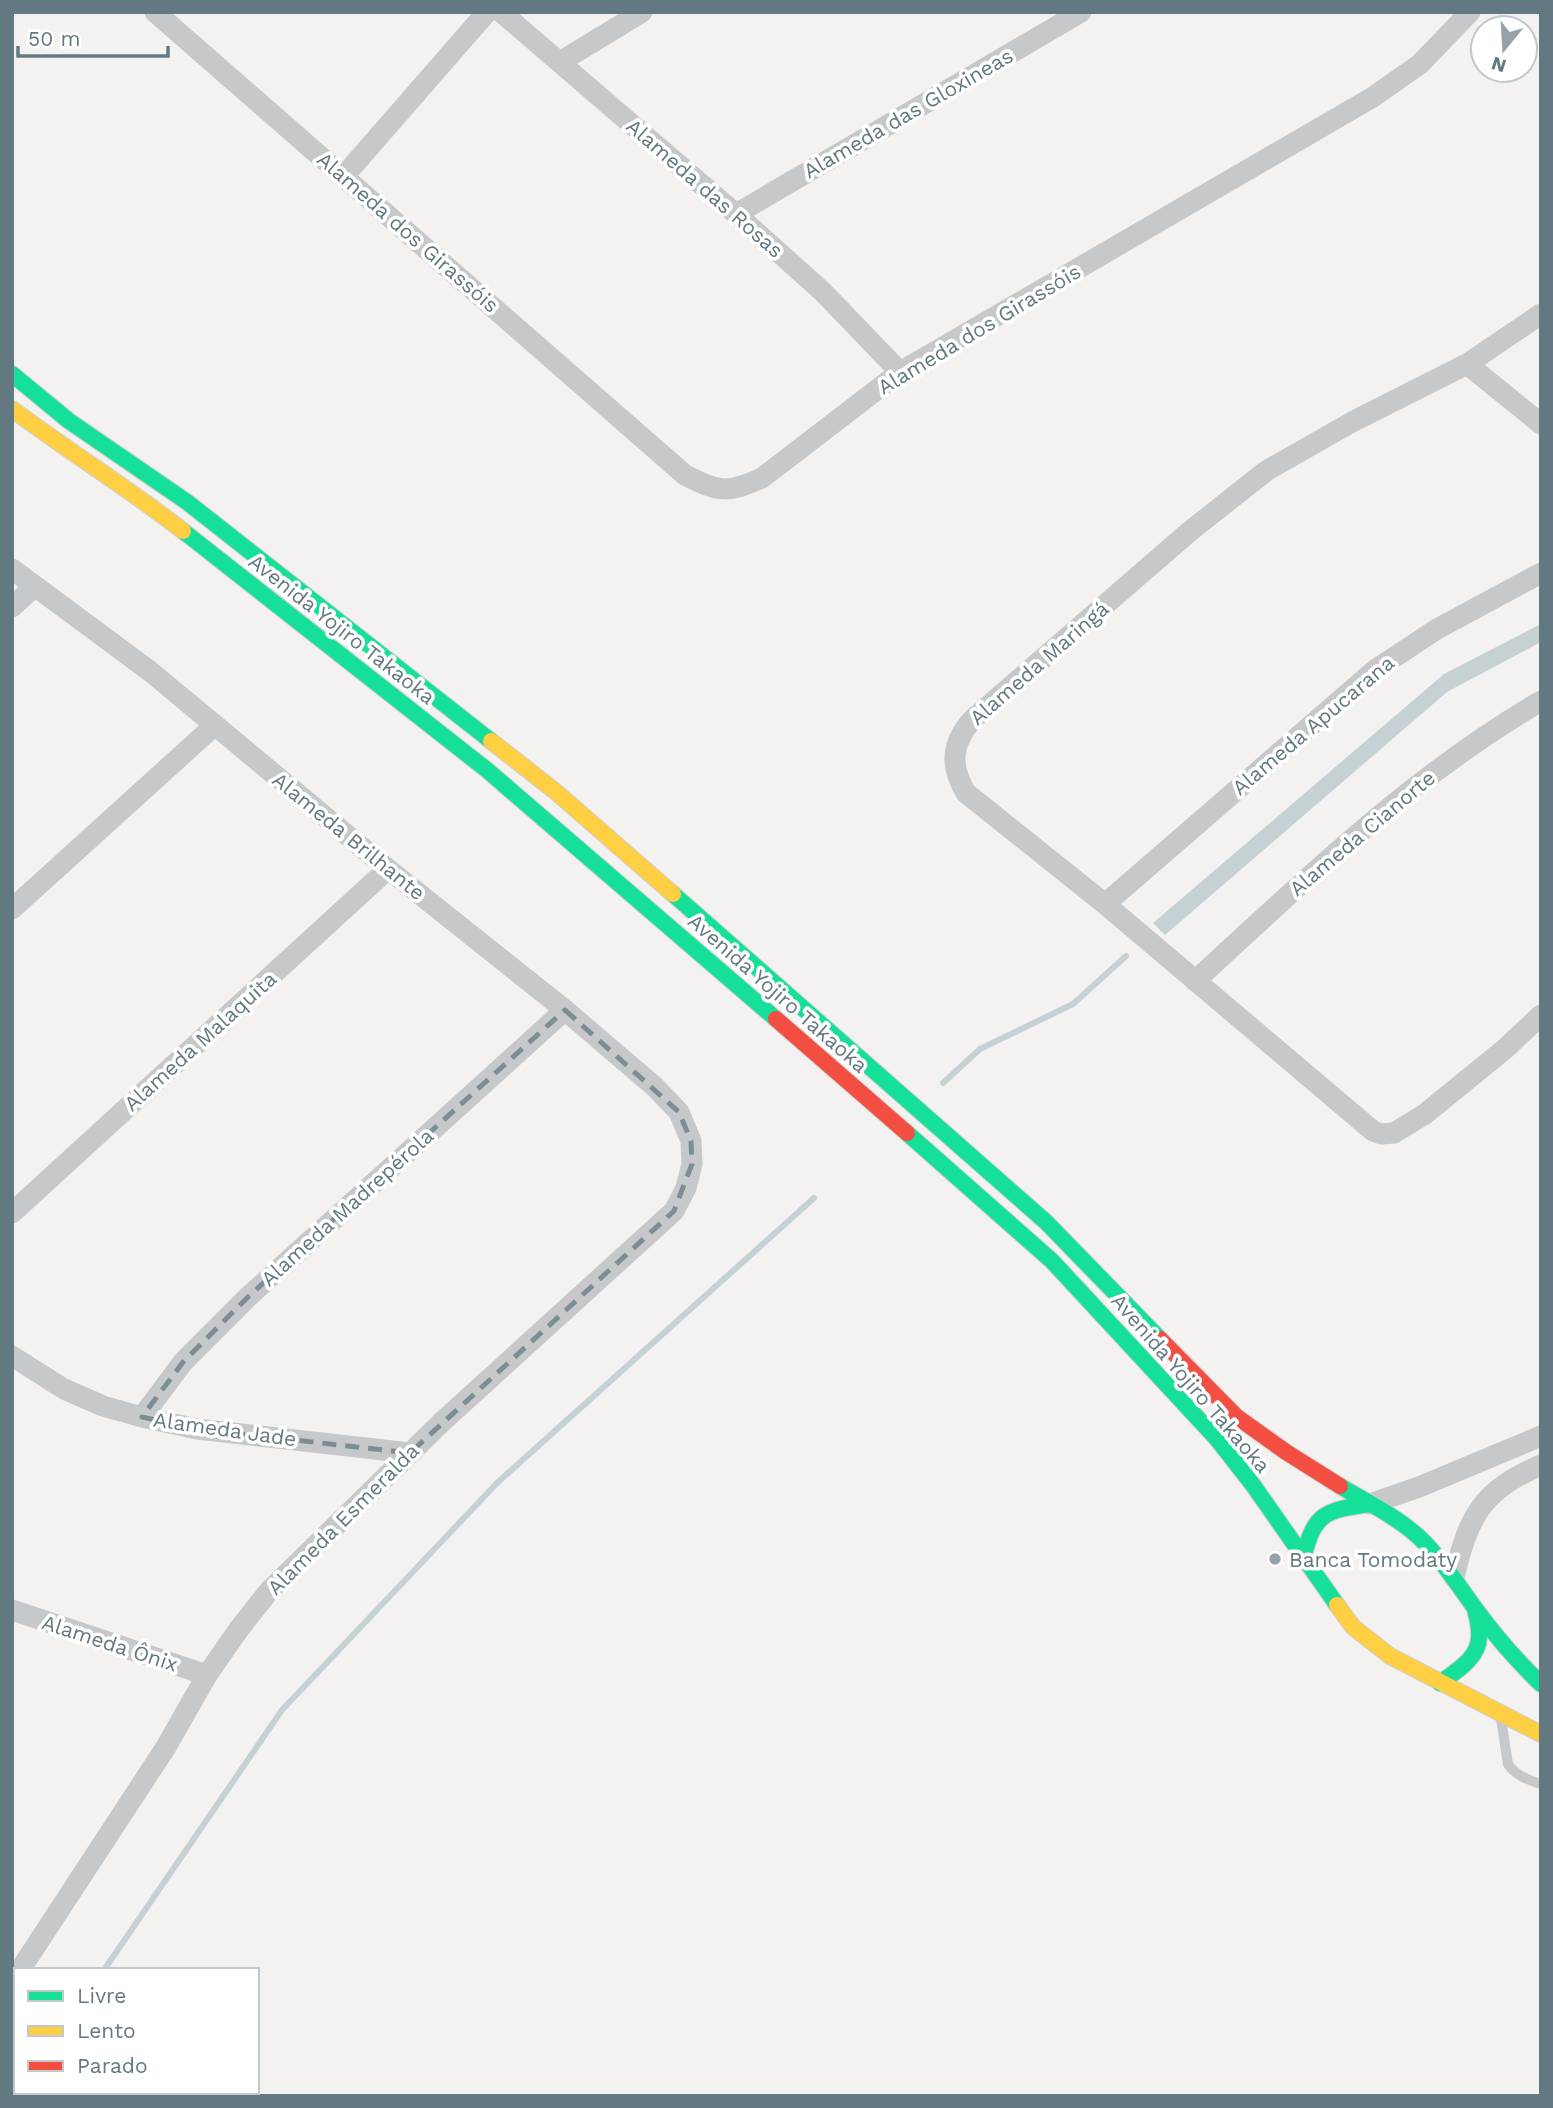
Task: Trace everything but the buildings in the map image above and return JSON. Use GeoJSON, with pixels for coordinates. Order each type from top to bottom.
{"type":"FeatureCollection","features":[{"type":"Feature","properties":{"kind":"main road","name":"Avenida Yojiro Takaoka"},"geometry":{"type":"LineString","coordinates":[[12,374],[69,421],[187,502],[556,792],[1046,1222],[1237,1417],[1286,1452],[1404,1526],[1424,1542],[1454,1577],[1475,1609],[1511,1654],[1541,1684]]}},
{"type":"Feature","properties":{"kind":"main road","name":"Avenida Yojiro Takaoka"},"geometry":{"type":"LineString","coordinates":[[12,409],[61,446],[163,515],[487,770],[729,977],[1052,1261],[1217,1439],[1253,1485],[1353,1627],[1370,1642],[1440,1683],[1541,1734]]}},
{"type":"Feature","properties":{"kind":"main road"},"geometry":{"type":"LineString","coordinates":[[1303,1559],[1307,1540],[1319,1519],[1328,1512],[1370,1504]]}},
{"type":"Feature","properties":{"kind":"main road"},"geometry":{"type":"LineString","coordinates":[[1440,1683],[1473,1655],[1479,1642],[1475,1609]]}},
{"type":"Feature","properties":{"kind":"street","name":"Alameda dos Girassóis"},"geometry":{"type":"LineString","coordinates":[[155,12],[685,475],[709,487],[726,490],[742,487],[762,478],[900,372],[1373,97],[1420,64],[1452,34],[1470,12]]}},
{"type":"Feature","properties":{"kind":"street"},"geometry":{"type":"LineString","coordinates":[[344,176],[487,12]]}},
{"type":"Feature","properties":{"kind":"street","name":"Alameda das Rosas"},"geometry":{"type":"LineString","coordinates":[[501,12],[823,292],[900,372]]}},
{"type":"Feature","properties":{"kind":"street"},"geometry":{"type":"LineString","coordinates":[[560,62],[642,12]]}},
{"type":"Feature","properties":{"kind":"street","name":"Alameda das Gloxineas"},"geometry":{"type":"LineString","coordinates":[[736,214],[1081,12]]}},
{"type":"Feature","properties":{"kind":"street","name":"Alameda Maringá"},"geometry":{"type":"LineString","coordinates":[[1541,314],[1467,364],[1352,422],[1266,471],[1189,531],[972,720],[962,731],[957,743],[955,771],[966,793],[1105,904],[1373,1131],[1381,1134],[1394,1133],[1425,1114],[1506,1048],[1541,1015]]}},
{"type":"Feature","properties":{"kind":"street"},"geometry":{"type":"LineString","coordinates":[[1467,364],[1541,424]]}},
{"type":"Feature","properties":{"kind":"street","name":"Alameda Brilhante"},"geometry":{"type":"LineString","coordinates":[[12,569],[100,633],[215,725],[388,869],[565,1010],[655,1087],[679,1112]]}},
{"type":"Feature","properties":{"kind":"street","name":"Alameda Apucarana"},"geometry":{"type":"LineString","coordinates":[[1105,904],[1375,670],[1437,629],[1541,573]]}},
{"type":"Feature","properties":{"kind":"street"},"geometry":{"type":"LineString","coordinates":[[12,607],[35,586]]}},
{"type":"Feature","properties":{"kind":"street","name":"Alameda Cianorte"},"geometry":{"type":"LineString","coordinates":[[1195,981],[1301,884],[1426,777],[1541,701]]}},
{"type":"Feature","properties":{"kind":"street"},"geometry":{"type":"LineString","coordinates":[[12,909],[215,725]]}},
{"type":"Feature","properties":{"kind":"street","name":"Alameda Malaquita"},"geometry":{"type":"LineString","coordinates":[[12,1213],[388,869]]}},
{"type":"Feature","properties":{"kind":"street","name":"Alameda Madrepérola"},"geometry":{"type":"LineString","coordinates":[[142,1417],[183,1362],[248,1297],[565,1010]]}},
{"type":"Feature","properties":{"kind":"street","name":"Alameda Esmeralda"},"geometry":{"type":"LineString","coordinates":[[21,1968],[166,1747],[208,1675],[269,1591],[410,1453],[674,1211],[686,1188],[692,1164],[691,1140],[679,1112]]}},
{"type":"Feature","properties":{"kind":"street","name":"Alameda Jade"},"geometry":{"type":"LineString","coordinates":[[12,1356],[64,1389],[103,1406],[142,1417],[197,1429],[410,1453]]}},
{"type":"Feature","properties":{"kind":"street"},"geometry":{"type":"LineString","coordinates":[[1370,1504],[1419,1487],[1541,1436]]}},
{"type":"Feature","properties":{"kind":"street"},"geometry":{"type":"LineString","coordinates":[[1454,1577],[1469,1526],[1480,1507],[1494,1490],[1541,1465]]}},
{"type":"Feature","properties":{"kind":"street","name":"Alameda Ônix"},"geometry":{"type":"LineString","coordinates":[[12,1610],[208,1675]]}},
{"type":"Feature","properties":{"kind":"lane"},"geometry":{"type":"LineString","coordinates":[[1500,1713],[1508,1764],[1517,1774],[1541,1784]]}},
{"type":"Feature","properties":{"kind":"highlighted area"},"geometry":{"type":"Polygon","coordinates":[[[565,1010],[679,1112],[691,1141],[692,1164],[674,1211],[410,1453],[197,1429],[142,1417],[183,1362],[248,1297],[565,1010]]]}},
{"type":"Feature","properties":{"kind":"shaded area"},"geometry":{"type":"Polygon","coordinates":[[[1541,624],[1541,642],[1447,692],[1165,935],[1153,923],[1444,674],[1541,624]]]}},
{"type":"Feature","properties":{"kind":"waterway"},"geometry":{"type":"LineString","coordinates":[[943,1083],[980,1049],[1073,1004],[1126,956]]}},
{"type":"Feature","properties":{"kind":"waterway"},"geometry":{"type":"LineString","coordinates":[[105,1968],[282,1710],[497,1483],[814,1198]]}},
{"type":"Feature","properties":{"kind":"traffic: fast"},"geometry":{"type":"LineString","coordinates":[[12,374],[69,421],[187,502],[491,741]]}},
{"type":"Feature","properties":{"kind":"traffic: fast"},"geometry":{"type":"LineString","coordinates":[[183,531],[487,770],[776,1019]]}},
{"type":"Feature","properties":{"kind":"traffic: fast"},"geometry":{"type":"LineString","coordinates":[[673,894],[1046,1222],[1160,1339]]}},
{"type":"Feature","properties":{"kind":"traffic: fast"},"geometry":{"type":"LineString","coordinates":[[907,1133],[1052,1261],[1217,1439],[1253,1485],[1337,1605]]}},
{"type":"Feature","properties":{"kind":"traffic: fast"},"geometry":{"type":"LineString","coordinates":[[1340,1486],[1416,1534],[1446,1568],[1500,1640],[1541,1684]]}},
{"type":"Feature","properties":{"kind":"traffic: fast"},"geometry":{"type":"LineString","coordinates":[[1303,1559],[1312,1532],[1324,1516],[1342,1509],[1370,1504]]}},
{"type":"Feature","properties":{"kind":"traffic: fast"},"geometry":{"type":"LineString","coordinates":[[1440,1683],[1465,1664],[1475,1652],[1479,1634],[1475,1609]]}},
{"type":"Feature","properties":{"kind":"traffic: slow"},"geometry":{"type":"LineString","coordinates":[[12,409],[183,531]]}},
{"type":"Feature","properties":{"kind":"traffic: slow"},"geometry":{"type":"LineString","coordinates":[[491,741],[556,792],[673,894]]}},
{"type":"Feature","properties":{"kind":"traffic: slow"},"geometry":{"type":"LineString","coordinates":[[1337,1605],[1353,1627],[1390,1656],[1541,1734]]}},
{"type":"Feature","properties":{"kind":"traffic: jam"},"geometry":{"type":"LineString","coordinates":[[776,1019],[907,1133]]}},
{"type":"Feature","properties":{"kind":"traffic: jam"},"geometry":{"type":"LineString","coordinates":[[1160,1339],[1237,1417],[1340,1486]]}},
{"type":"Feature","properties":{"kind":"place","name":"Banca Tomodaty"},"geometry":{"type":"Point","coordinates":[1275,1559]}}]}
